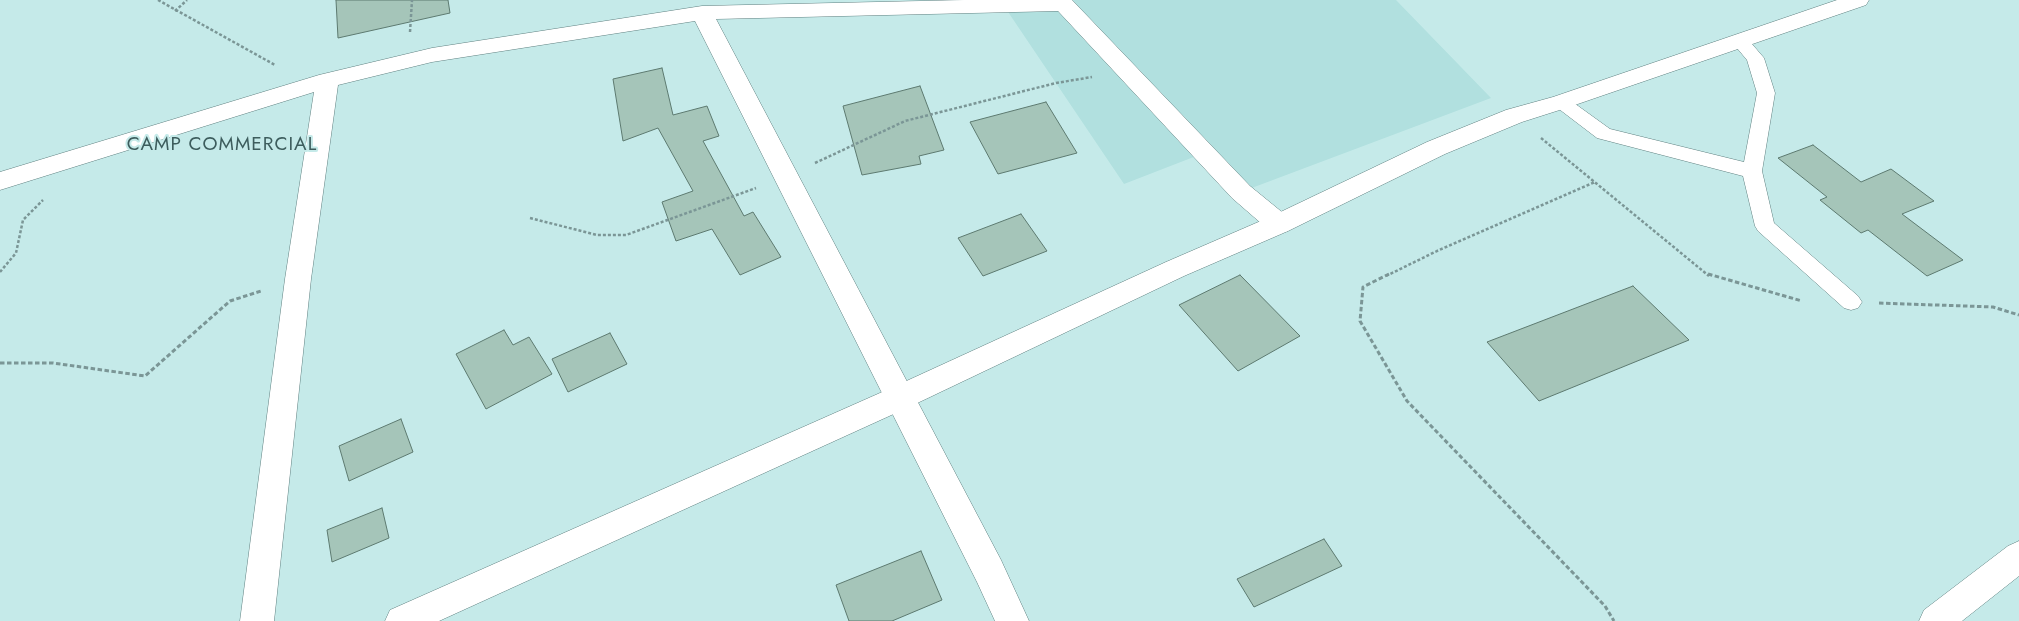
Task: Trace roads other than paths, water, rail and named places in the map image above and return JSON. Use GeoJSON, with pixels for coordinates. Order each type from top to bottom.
{"type":"FeatureCollection","features":[{"type":"Feature","properties":{"kind":"street"},"geometry":{"type":"LineString","coordinates":[[402,621],[899,398],[1175,269],[1279,224],[1436,148],[1514,116],[1561,102],[1858,0]]}},
{"type":"Feature","properties":{"kind":"street"},"geometry":{"type":"LineString","coordinates":[[0,181],[327,80],[432,55],[702,14],[742,6],[1064,4],[1241,192],[1279,224]]}},
{"type":"Feature","properties":{"kind":"street"},"geometry":{"type":"LineString","coordinates":[[702,14],[989,572],[1012,621]]}},
{"type":"Feature","properties":{"kind":"street"},"geometry":{"type":"LineString","coordinates":[[257,621],[298,279],[327,80]]}},
{"type":"Feature","properties":{"kind":"street"},"geometry":{"type":"LineString","coordinates":[[1936,621],[2019,556]]}},
{"type":"Feature","properties":{"kind":"lane"},"geometry":{"type":"LineString","coordinates":[[1740,41],[1755,58],[1766,93],[1752,171],[1765,226],[1851,302]]}},
{"type":"Feature","properties":{"kind":"lane"},"geometry":{"type":"LineString","coordinates":[[1561,102],[1604,134],[1752,171]]}},
{"type":"Feature","properties":{"kind":"district","name":"CAMP COMMERCIAL"},"geometry":{"type":"Point","coordinates":[222,145]}}]}
